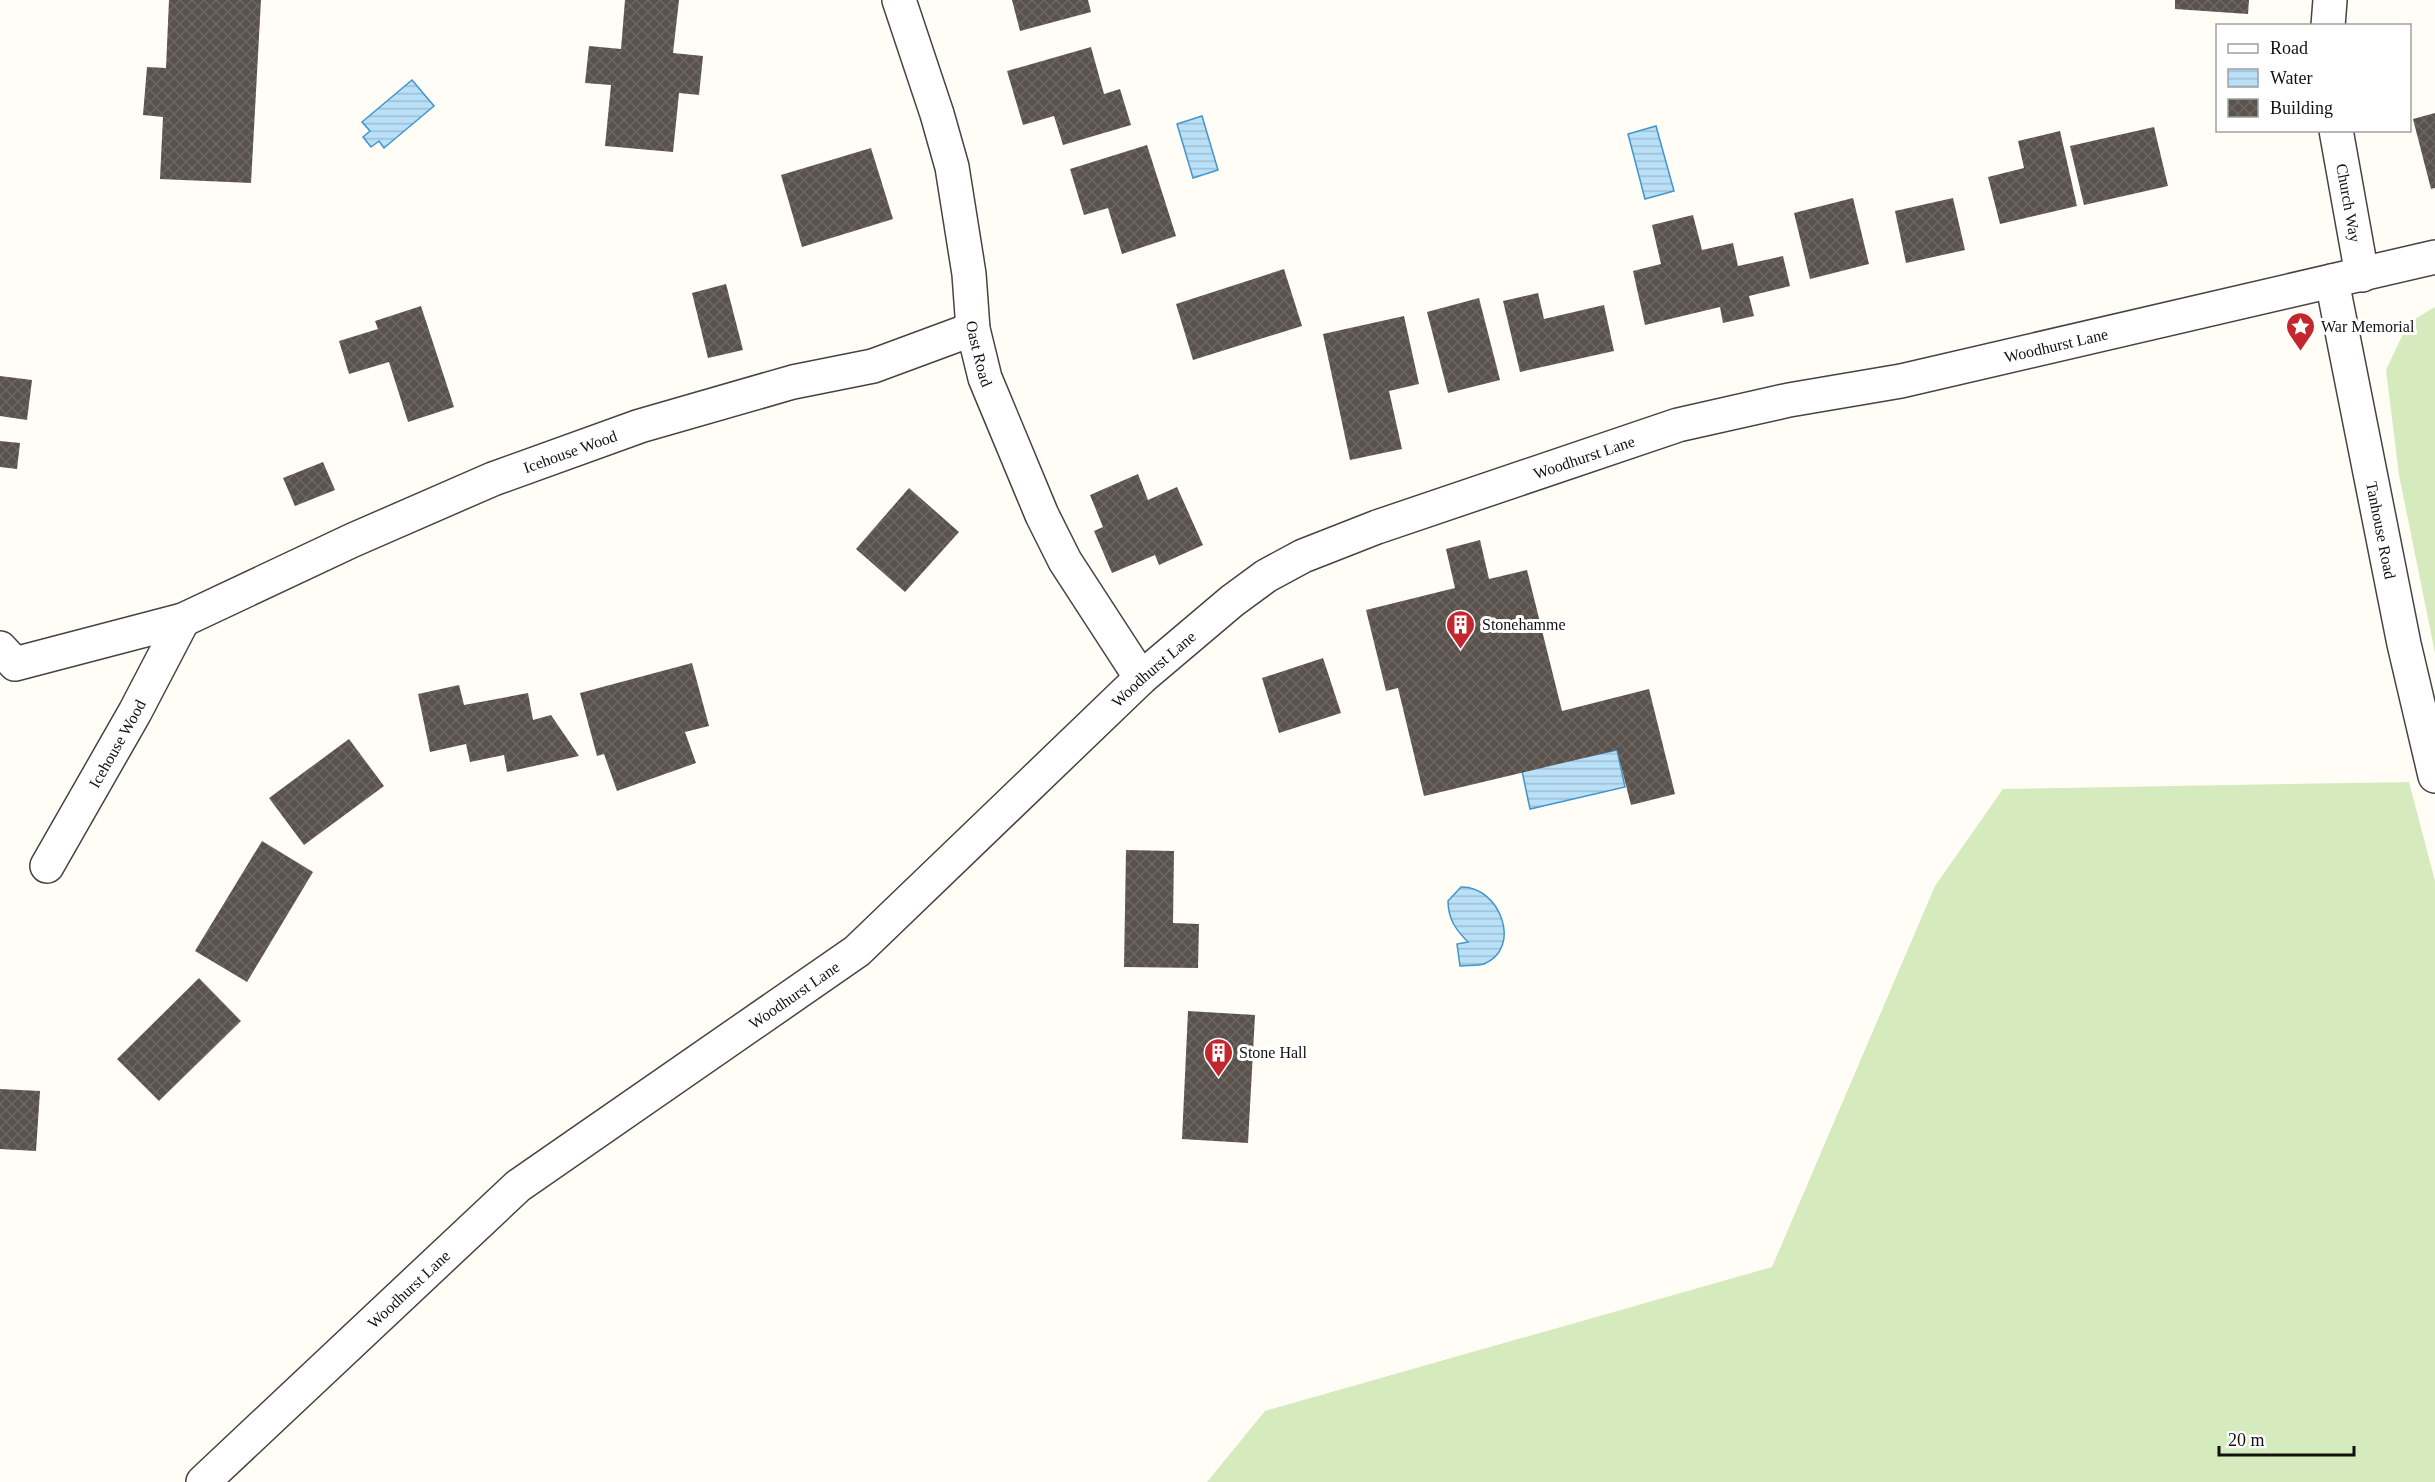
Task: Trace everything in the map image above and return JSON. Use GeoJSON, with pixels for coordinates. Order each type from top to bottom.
{"type":"FeatureCollection","features":[{"type":"Feature","properties":{"kind":"street","name":"Oast Road"},"geometry":{"type":"LineString","coordinates":[[899,0],[952,166],[968,264],[973,329],[985,378],[1042,515],[1065,561],[1141,678]]}},
{"type":"Feature","properties":{"kind":"street"},"geometry":{"type":"LineString","coordinates":[[2328,24],[2330,0]]}},
{"type":"Feature","properties":{"kind":"street","name":"Church Way"},"geometry":{"type":"LineString","coordinates":[[2336,132],[2347,278]]}},
{"type":"Feature","properties":{"kind":"street","name":"Woodhurst Lane"},"geometry":{"type":"LineString","coordinates":[[203,1482],[518,1186],[857,951],[1141,678],[1232,601],[1266,576],[1303,556],[1377,527],[1678,425],[1789,400],[1900,381],[2435,257]]}},
{"type":"Feature","properties":{"kind":"street","name":"Tanhouse Road"},"geometry":{"type":"LineString","coordinates":[[2347,278],[2404,644],[2435,776]]}},
{"type":"Feature","properties":{"kind":"street","name":"Icehouse Wood"},"geometry":{"type":"LineString","coordinates":[[5,662],[183,620],[353,540],[535,463],[639,426],[760,391],[873,366],[973,329]]}},
{"type":"Feature","properties":{"kind":"street","name":"Icehouse Wood"},"geometry":{"type":"LineString","coordinates":[[46,866],[135,712],[183,620]]}},
{"type":"Feature","properties":{"kind":"green space"},"geometry":{"type":"Polygon","coordinates":[[[2435,307],[2435,653],[2399,475],[2386,370],[2408,323],[2435,307]]]}},
{"type":"Feature","properties":{"kind":"green space"},"geometry":{"type":"Polygon","coordinates":[[[2409,782],[2435,881],[2435,1482],[1207,1482],[1265,1411],[1772,1267],[1935,886],[2003,789],[2409,782]]]}},
{"type":"Feature","properties":{"kind":"water"},"geometry":{"type":"Polygon","coordinates":[[[412,80],[434,106],[384,148],[379,141],[371,147],[363,137],[370,131],[362,122],[412,80]]]}},
{"type":"Feature","properties":{"kind":"water"},"geometry":{"type":"Polygon","coordinates":[[[1202,116],[1218,170],[1193,178],[1177,124],[1202,116]]]}},
{"type":"Feature","properties":{"kind":"water"},"geometry":{"type":"Polygon","coordinates":[[[1656,126],[1674,191],[1645,199],[1628,134],[1656,126]]]}},
{"type":"Feature","properties":{"kind":"water"},"geometry":{"type":"Polygon","coordinates":[[[1617,750],[1625,787],[1530,809],[1522,771],[1617,750]]]}},
{"type":"Feature","properties":{"kind":"water"},"geometry":{"type":"Polygon","coordinates":[[[1461,887],[1475,889],[1487,896],[1502,919],[1504,932],[1502,945],[1496,956],[1484,964],[1460,966],[1457,944],[1468,942],[1453,924],[1448,901],[1461,887]]]}},
{"type":"Feature","properties":{"kind":"building"},"geometry":{"type":"Polygon","coordinates":[[[169,0],[261,0],[251,183],[160,179],[163,117],[143,115],[147,67],[166,68],[169,0]]]}},
{"type":"Feature","properties":{"kind":"building"},"geometry":{"type":"Polygon","coordinates":[[[625,0],[679,0],[673,53],[703,56],[699,95],[679,93],[673,152],[605,146],[611,85],[585,83],[589,46],[621,49],[625,0]]]}},
{"type":"Feature","properties":{"kind":"building"},"geometry":{"type":"Polygon","coordinates":[[[1012,0],[1088,0],[1091,12],[1020,31],[1012,0]]]}},
{"type":"Feature","properties":{"kind":"building"},"geometry":{"type":"Polygon","coordinates":[[[2175,0],[2249,0],[2248,14],[2175,9],[2175,0]]]}},
{"type":"Feature","properties":{"kind":"building"},"geometry":{"type":"Polygon","coordinates":[[[1091,47],[1104,94],[1120,89],[1131,125],[1063,145],[1054,116],[1023,125],[1007,71],[1091,47]]]}},
{"type":"Feature","properties":{"kind":"building"},"geometry":{"type":"Polygon","coordinates":[[[2435,113],[2435,188],[2431,189],[2413,119],[2435,113]]]}},
{"type":"Feature","properties":{"kind":"building"},"geometry":{"type":"Polygon","coordinates":[[[2154,127],[2168,186],[2084,205],[2070,146],[2154,127]]]}},
{"type":"Feature","properties":{"kind":"building"},"geometry":{"type":"Polygon","coordinates":[[[2060,131],[2077,206],[2000,224],[1988,177],[2024,168],[2018,141],[2060,131]]]}},
{"type":"Feature","properties":{"kind":"building"},"geometry":{"type":"Polygon","coordinates":[[[1147,145],[1176,236],[1122,254],[1108,208],[1084,215],[1070,169],[1147,145]]]}},
{"type":"Feature","properties":{"kind":"building"},"geometry":{"type":"Polygon","coordinates":[[[871,148],[893,219],[802,247],[781,175],[871,148]]]}},
{"type":"Feature","properties":{"kind":"building"},"geometry":{"type":"Polygon","coordinates":[[[1853,198],[1869,264],[1810,279],[1794,213],[1853,198]]]}},
{"type":"Feature","properties":{"kind":"building"},"geometry":{"type":"Polygon","coordinates":[[[1953,198],[1965,250],[1906,263],[1895,211],[1953,198]]]}},
{"type":"Feature","properties":{"kind":"building"},"geometry":{"type":"Polygon","coordinates":[[[1693,215],[1702,250],[1733,243],[1738,266],[1783,256],[1790,286],[1749,296],[1754,316],[1723,323],[1720,307],[1645,325],[1633,271],[1661,264],[1652,225],[1693,215]]]}},
{"type":"Feature","properties":{"kind":"building"},"geometry":{"type":"Polygon","coordinates":[[[1284,269],[1302,326],[1193,360],[1176,304],[1284,269]]]}},
{"type":"Feature","properties":{"kind":"building"},"geometry":{"type":"Polygon","coordinates":[[[726,284],[743,350],[708,358],[692,293],[726,284]]]}},
{"type":"Feature","properties":{"kind":"building"},"geometry":{"type":"Polygon","coordinates":[[[1538,293],[1544,319],[1604,305],[1614,351],[1520,372],[1503,301],[1538,293]]]}},
{"type":"Feature","properties":{"kind":"building"},"geometry":{"type":"Polygon","coordinates":[[[1479,298],[1500,380],[1448,393],[1427,312],[1479,298]]]}},
{"type":"Feature","properties":{"kind":"building"},"geometry":{"type":"Polygon","coordinates":[[[421,306],[454,407],[408,422],[389,362],[349,374],[339,341],[378,329],[375,321],[421,306]]]}},
{"type":"Feature","properties":{"kind":"building"},"geometry":{"type":"Polygon","coordinates":[[[1404,316],[1419,384],[1389,391],[1402,449],[1350,460],[1323,334],[1404,316]]]}},
{"type":"Feature","properties":{"kind":"building"},"geometry":{"type":"Polygon","coordinates":[[[0,376],[32,380],[27,420],[0,416],[0,376]]]}},
{"type":"Feature","properties":{"kind":"building"},"geometry":{"type":"Polygon","coordinates":[[[0,441],[20,443],[17,469],[0,467],[0,441]]]}},
{"type":"Feature","properties":{"kind":"building"},"geometry":{"type":"Polygon","coordinates":[[[323,462],[335,490],[295,506],[283,478],[323,462]]]}},
{"type":"Feature","properties":{"kind":"building"},"geometry":{"type":"Polygon","coordinates":[[[1138,474],[1148,500],[1177,487],[1203,545],[1159,565],[1155,555],[1112,573],[1094,531],[1103,527],[1090,495],[1138,474]]]}},
{"type":"Feature","properties":{"kind":"building"},"geometry":{"type":"Polygon","coordinates":[[[909,488],[959,532],[905,592],[856,549],[909,488]]]}},
{"type":"Feature","properties":{"kind":"building","name":"Stonehamme"},"geometry":{"type":"Polygon","coordinates":[[[1480,540],[1489,579],[1527,570],[1562,711],[1649,689],[1675,794],[1631,805],[1617,750],[1424,796],[1398,688],[1386,691],[1366,610],[1455,588],[1446,549],[1480,540]]]}},
{"type":"Feature","properties":{"kind":"building"},"geometry":{"type":"Polygon","coordinates":[[[1323,658],[1341,713],[1279,733],[1262,678],[1323,658]]]}},
{"type":"Feature","properties":{"kind":"building"},"geometry":{"type":"Polygon","coordinates":[[[692,663],[709,726],[685,732],[696,763],[617,791],[604,754],[597,756],[580,693],[692,663]]]}},
{"type":"Feature","properties":{"kind":"building"},"geometry":{"type":"Polygon","coordinates":[[[459,685],[464,705],[528,693],[533,720],[551,715],[579,756],[507,772],[504,755],[470,762],[466,744],[430,752],[418,694],[459,685]]]}},
{"type":"Feature","properties":{"kind":"building"},"geometry":{"type":"Polygon","coordinates":[[[349,739],[384,786],[304,845],[269,798],[349,739]]]}},
{"type":"Feature","properties":{"kind":"building"},"geometry":{"type":"Polygon","coordinates":[[[262,841],[313,872],[247,982],[195,951],[262,841]]]}},
{"type":"Feature","properties":{"kind":"building"},"geometry":{"type":"Polygon","coordinates":[[[1126,850],[1174,851],[1173,923],[1199,924],[1198,968],[1124,967],[1126,850]]]}},
{"type":"Feature","properties":{"kind":"building"},"geometry":{"type":"Polygon","coordinates":[[[199,978],[241,1021],[159,1101],[117,1059],[199,978]]]}},
{"type":"Feature","properties":{"kind":"building","name":"Stone Hall"},"geometry":{"type":"Polygon","coordinates":[[[1188,1011],[1255,1015],[1248,1143],[1182,1139],[1188,1011]]]}},
{"type":"Feature","properties":{"kind":"building"},"geometry":{"type":"Polygon","coordinates":[[[0,1089],[40,1091],[36,1151],[0,1149],[0,1089]]]}},
{"type":"Feature","properties":{"kind":"place","name":"War Memorial"},"geometry":{"type":"Point","coordinates":[2300,352]}},
{"type":"Feature","properties":{"kind":"place","name":"Stonehamme"},"geometry":{"type":"Point","coordinates":[1461,650]}},
{"type":"Feature","properties":{"kind":"place","name":"Stone Hall"},"geometry":{"type":"Point","coordinates":[1218,1078]}}]}
